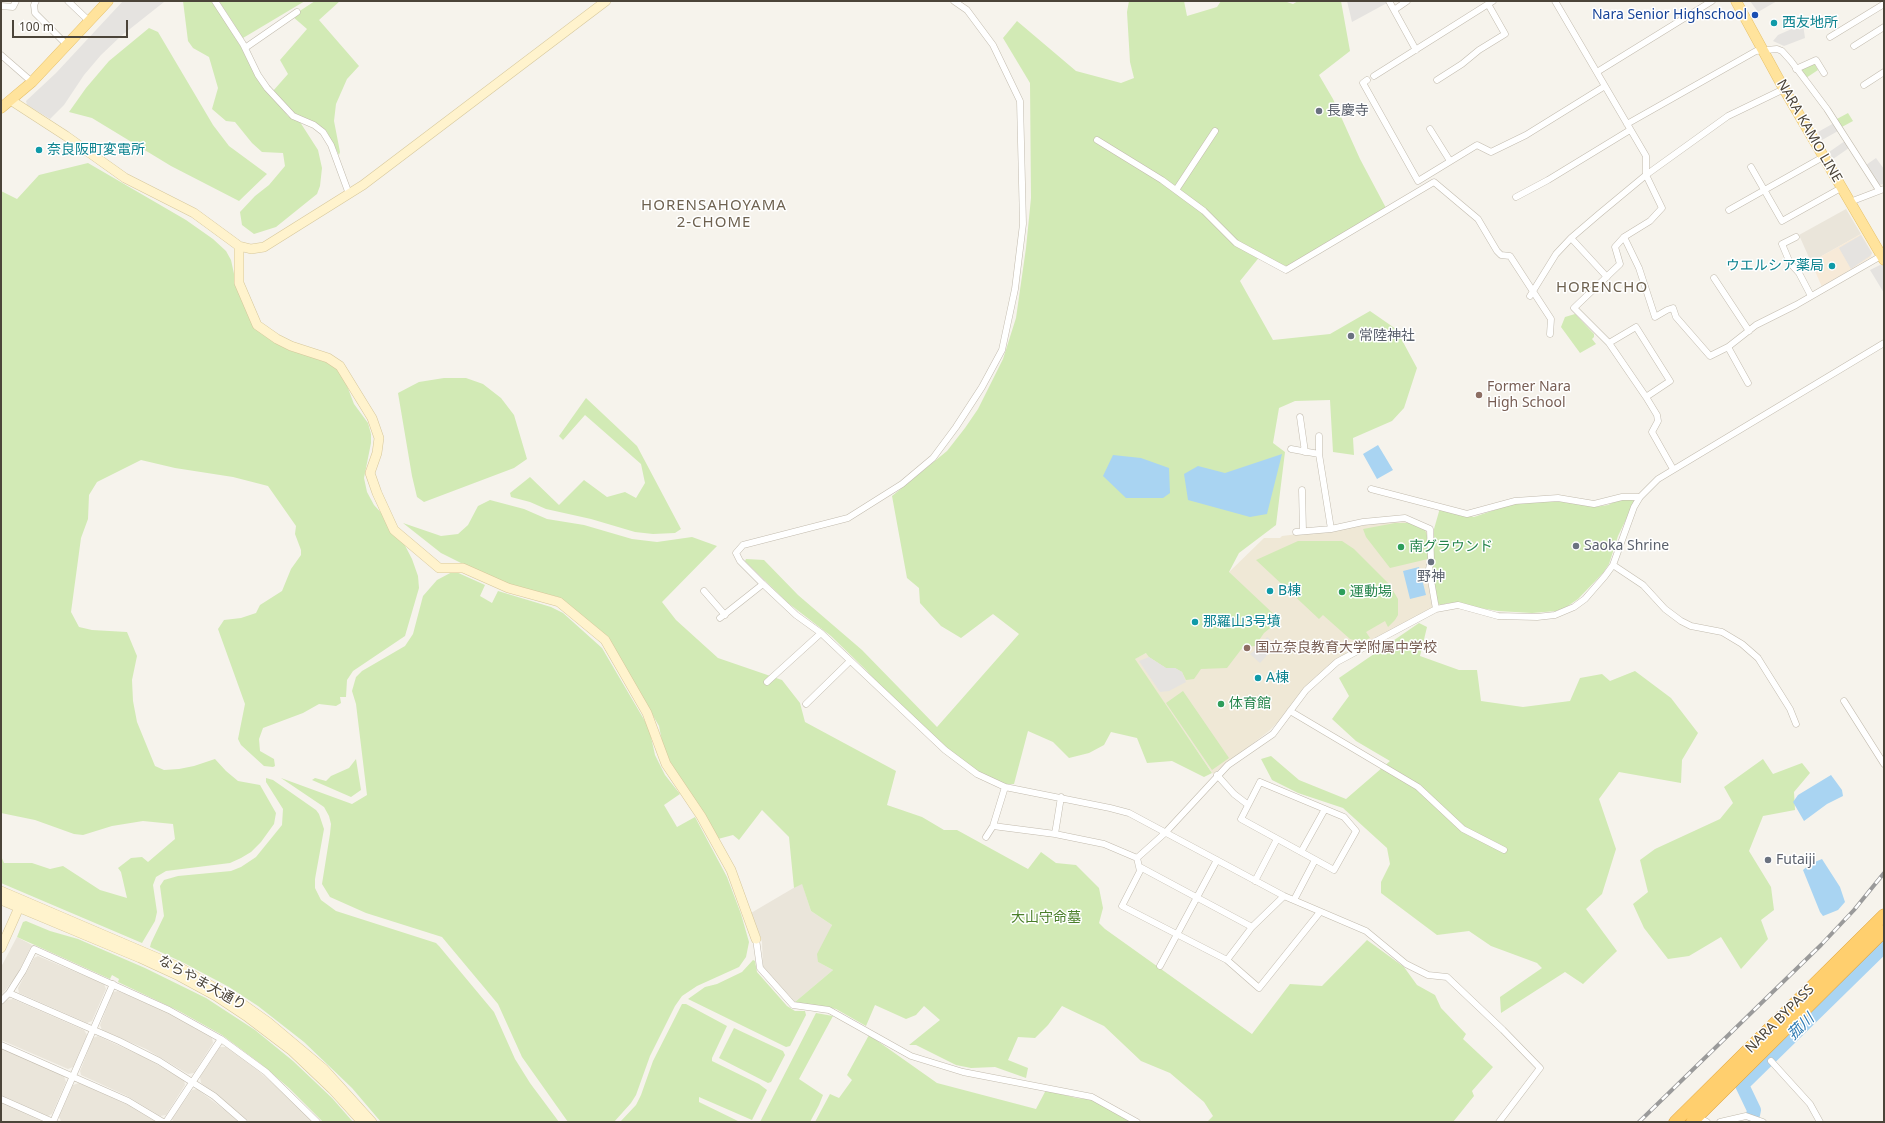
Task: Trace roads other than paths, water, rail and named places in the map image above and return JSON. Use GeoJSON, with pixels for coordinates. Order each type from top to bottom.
{"type":"FeatureCollection","features":[{"type":"Feature","properties":{"kind":"highway","name":"NARA BYPASS"},"geometry":{"type":"LineString","coordinates":[[1675,1122],[1884,915]]}},
{"type":"Feature","properties":{"kind":"highway","name":"NARA BYPASS"},"geometry":{"type":"LineString","coordinates":[[1699,1120],[1884,931]]}},
{"type":"Feature","properties":{"kind":"main road"},"geometry":{"type":"LineString","coordinates":[[1,108],[12,101],[32,82],[108,1]]}},
{"type":"Feature","properties":{"kind":"main road","name":"NARA KAMO LINE"},"geometry":{"type":"LineString","coordinates":[[1736,1],[1784,89],[1883,258]]}},
{"type":"Feature","properties":{"kind":"street"},"geometry":{"type":"LineString","coordinates":[[1,6],[13,7],[16,1]]}},
{"type":"Feature","properties":{"kind":"street"},"geometry":{"type":"LineString","coordinates":[[36,1],[34,13],[67,45]]}},
{"type":"Feature","properties":{"kind":"street"},"geometry":{"type":"LineString","coordinates":[[68,1],[89,21]]}},
{"type":"Feature","properties":{"kind":"street"},"geometry":{"type":"LineString","coordinates":[[215,1],[245,48],[258,74],[282,106],[293,116],[314,125],[324,132],[331,145],[349,194]]}},
{"type":"Feature","properties":{"kind":"street"},"geometry":{"type":"LineString","coordinates":[[12,101],[66,136],[125,178],[194,214],[239,246],[251,249],[264,247],[363,185],[606,1]]}},
{"type":"Feature","properties":{"kind":"street"},"geometry":{"type":"LineString","coordinates":[[954,1],[967,10],[993,45],[1020,101],[1023,224],[1015,288],[1002,350],[982,387],[956,427],[933,458],[902,484],[848,518],[743,545],[736,553],[740,560],[763,584],[796,615],[821,633],[945,750],[977,774],[1005,787],[1129,813],[1284,896],[1366,931],[1406,964],[1428,975],[1447,977],[1503,1030],[1540,1068],[1499,1122]]}},
{"type":"Feature","properties":{"kind":"street"},"geometry":{"type":"LineString","coordinates":[[1389,1],[1416,50]]}},
{"type":"Feature","properties":{"kind":"street"},"geometry":{"type":"LineString","coordinates":[[1394,10],[1407,1]]}},
{"type":"Feature","properties":{"kind":"street"},"geometry":{"type":"LineString","coordinates":[[1555,1],[1646,156],[1646,175],[1662,208],[1650,221],[1624,237],[1615,247],[1620,264],[1574,308],[1609,343],[1646,397],[1657,415],[1658,421],[1652,432],[1673,469]]}},
{"type":"Feature","properties":{"kind":"street"},"geometry":{"type":"LineString","coordinates":[[1597,72],[1712,1]]}},
{"type":"Feature","properties":{"kind":"street"},"geometry":{"type":"LineString","coordinates":[[1374,76],[1490,3],[1505,34],[1478,50],[1462,64],[1437,80]]}},
{"type":"Feature","properties":{"kind":"street"},"geometry":{"type":"LineString","coordinates":[[1830,37],[1884,4]]}},
{"type":"Feature","properties":{"kind":"street"},"geometry":{"type":"LineString","coordinates":[[245,48],[297,12]]}},
{"type":"Feature","properties":{"kind":"street"},"geometry":{"type":"LineString","coordinates":[[1854,46],[1884,27]]}},
{"type":"Feature","properties":{"kind":"street"},"geometry":{"type":"LineString","coordinates":[[1516,197],[1548,180],[1628,127],[1756,51],[1777,49],[1782,51],[1827,110],[1881,189],[1850,202]]}},
{"type":"Feature","properties":{"kind":"street"},"geometry":{"type":"LineString","coordinates":[[1,55],[32,82]]}},
{"type":"Feature","properties":{"kind":"street"},"geometry":{"type":"LineString","coordinates":[[1796,69],[1816,60],[1824,73]]}},
{"type":"Feature","properties":{"kind":"street"},"geometry":{"type":"LineString","coordinates":[[1864,85],[1884,72]]}},
{"type":"Feature","properties":{"kind":"street"},"geometry":{"type":"LineString","coordinates":[[1367,80],[1363,83],[1422,189]]}},
{"type":"Feature","properties":{"kind":"street"},"geometry":{"type":"LineString","coordinates":[[1418,181],[1477,145],[1491,152],[1526,135],[1605,86]]}},
{"type":"Feature","properties":{"kind":"street"},"geometry":{"type":"LineString","coordinates":[[1532,294],[1553,259],[1571,238],[1646,175],[1728,116],[1784,89]]}},
{"type":"Feature","properties":{"kind":"street"},"geometry":{"type":"LineString","coordinates":[[1430,129],[1450,161]]}},
{"type":"Feature","properties":{"kind":"street"},"geometry":{"type":"LineString","coordinates":[[1176,190],[1215,131]]}},
{"type":"Feature","properties":{"kind":"street"},"geometry":{"type":"LineString","coordinates":[[1097,140],[1176,190],[1204,211],[1236,243],[1286,270],[1434,182],[1478,219],[1501,256],[1510,256],[1532,294],[1550,319],[1550,334]]}},
{"type":"Feature","properties":{"kind":"street"},"geometry":{"type":"LineString","coordinates":[[1729,210],[1823,157]]}},
{"type":"Feature","properties":{"kind":"street"},"geometry":{"type":"LineString","coordinates":[[1751,168],[1782,221],[1841,188]]}},
{"type":"Feature","properties":{"kind":"street"},"geometry":{"type":"LineString","coordinates":[[1624,237],[1639,268],[1655,317],[1673,308],[1676,317],[1710,356],[1728,347],[1756,325],[1883,258]]}},
{"type":"Feature","properties":{"kind":"street"},"geometry":{"type":"LineString","coordinates":[[1796,237],[1782,244],[1790,263],[1799,273],[1810,296]]}},
{"type":"Feature","properties":{"kind":"street"},"geometry":{"type":"LineString","coordinates":[[1571,238],[1607,277]]}},
{"type":"Feature","properties":{"kind":"street"},"geometry":{"type":"LineString","coordinates":[[239,246],[239,283],[257,325],[277,339],[291,346],[328,358],[340,366],[372,418],[379,438],[377,453],[370,473],[377,493],[394,530],[439,568],[463,568],[508,588],[559,602],[605,640],[647,713],[666,764],[701,816],[731,870],[756,939],[760,968],[793,1005],[828,1010],[911,1056],[963,1072],[1092,1096],[1137,1122]]}},
{"type":"Feature","properties":{"kind":"street"},"geometry":{"type":"LineString","coordinates":[[1714,278],[1749,331]]}},
{"type":"Feature","properties":{"kind":"street"},"geometry":{"type":"LineString","coordinates":[[1609,343],[1636,327],[1670,381],[1646,397]]}},
{"type":"Feature","properties":{"kind":"street"},"geometry":{"type":"LineString","coordinates":[[1137,858],[1166,832],[1217,775],[1228,765],[1273,734],[1306,690],[1337,662],[1436,609],[1458,605],[1498,616],[1537,617],[1555,615],[1574,607],[1585,599],[1613,565],[1634,507],[1640,497],[1658,479],[1884,343]]}},
{"type":"Feature","properties":{"kind":"street"},"geometry":{"type":"LineString","coordinates":[[1728,347],[1748,383]]}},
{"type":"Feature","properties":{"kind":"street"},"geometry":{"type":"LineString","coordinates":[[1300,417],[1305,452]]}},
{"type":"Feature","properties":{"kind":"street"},"geometry":{"type":"LineString","coordinates":[[1319,436],[1319,454],[1331,529]]}},
{"type":"Feature","properties":{"kind":"street"},"geometry":{"type":"LineString","coordinates":[[1291,449],[1319,454]]}},
{"type":"Feature","properties":{"kind":"street"},"geometry":{"type":"LineString","coordinates":[[1371,489],[1467,514],[1515,501],[1558,498],[1594,504],[1622,497],[1640,497]]}},
{"type":"Feature","properties":{"kind":"street"},"geometry":{"type":"LineString","coordinates":[[1302,490],[1303,531]]}},
{"type":"Feature","properties":{"kind":"street"},"geometry":{"type":"LineString","coordinates":[[1296,532],[1331,529],[1363,522],[1405,518],[1430,529],[1431,560],[1429,569],[1436,609]]}},
{"type":"Feature","properties":{"kind":"street"},"geometry":{"type":"LineString","coordinates":[[1613,565],[1643,585],[1665,609],[1681,621],[1691,626],[1722,632],[1742,644],[1758,658],[1790,709],[1796,724]]}},
{"type":"Feature","properties":{"kind":"street"},"geometry":{"type":"LineString","coordinates":[[704,591],[722,616],[763,584]]}},
{"type":"Feature","properties":{"kind":"street"},"geometry":{"type":"LineString","coordinates":[[767,682],[821,633]]}},
{"type":"Feature","properties":{"kind":"street"},"geometry":{"type":"LineString","coordinates":[[806,704],[850,661]]}},
{"type":"Feature","properties":{"kind":"street"},"geometry":{"type":"LineString","coordinates":[[1844,701],[1884,764]]}},
{"type":"Feature","properties":{"kind":"street"},"geometry":{"type":"LineString","coordinates":[[1290,711],[1418,787],[1463,829],[1504,850]]}},
{"type":"Feature","properties":{"kind":"street"},"geometry":{"type":"LineString","coordinates":[[1217,775],[1234,794],[1247,804]]}},
{"type":"Feature","properties":{"kind":"street"},"geometry":{"type":"LineString","coordinates":[[1260,782],[1344,817],[1356,831],[1334,870],[1241,819],[1247,804],[1260,782]]}},
{"type":"Feature","properties":{"kind":"street"},"geometry":{"type":"LineString","coordinates":[[986,837],[992,826],[1005,787]]}},
{"type":"Feature","properties":{"kind":"street"},"geometry":{"type":"LineString","coordinates":[[1055,834],[1061,798]]}},
{"type":"Feature","properties":{"kind":"street"},"geometry":{"type":"LineString","coordinates":[[1301,852],[1325,809]]}},
{"type":"Feature","properties":{"kind":"street"},"geometry":{"type":"LineString","coordinates":[[992,826],[1055,834],[1104,844],[1137,858],[1140,871],[1122,906],[1227,960],[1259,988],[1320,912]]}},
{"type":"Feature","properties":{"kind":"street"},"geometry":{"type":"LineString","coordinates":[[1254,881],[1277,839]]}},
{"type":"Feature","properties":{"kind":"street"},"geometry":{"type":"LineString","coordinates":[[1160,966],[1217,860]]}},
{"type":"Feature","properties":{"kind":"street"},"geometry":{"type":"LineString","coordinates":[[1294,900],[1315,860]]}},
{"type":"Feature","properties":{"kind":"street"},"geometry":{"type":"LineString","coordinates":[[1140,867],[1252,927]]}},
{"type":"Feature","properties":{"kind":"street","name":"ならやま大通り"},"geometry":{"type":"LineString","coordinates":[[1,891],[21,904],[140,958],[216,996],[246,1016],[292,1051],[332,1089],[362,1122]]}},
{"type":"Feature","properties":{"kind":"street"},"geometry":{"type":"LineString","coordinates":[[1227,960],[1252,927],[1284,896]]}},
{"type":"Feature","properties":{"kind":"street","name":"ならやま大通り"},"geometry":{"type":"LineString","coordinates":[[1,900],[21,904],[181,968],[238,1001],[268,1022],[324,1069],[372,1122]]}},
{"type":"Feature","properties":{"kind":"street"},"geometry":{"type":"LineString","coordinates":[[1,948],[21,904]]}},
{"type":"Feature","properties":{"kind":"street"},"geometry":{"type":"LineString","coordinates":[[1,1001],[9,993],[23,971],[34,949],[170,1010],[221,1039],[266,1072],[318,1122]]}},
{"type":"Feature","properties":{"kind":"street"},"geometry":{"type":"LineString","coordinates":[[1,1099],[53,1122],[113,984]]}},
{"type":"Feature","properties":{"kind":"street"},"geometry":{"type":"LineString","coordinates":[[9,993],[152,1058],[193,1081],[214,1096],[244,1122]]}},
{"type":"Feature","properties":{"kind":"street"},"geometry":{"type":"LineString","coordinates":[[166,1122],[221,1039]]}},
{"type":"Feature","properties":{"kind":"street"},"geometry":{"type":"LineString","coordinates":[[1,1045],[128,1101],[162,1122]]}},
{"type":"Feature","properties":{"kind":"street"},"geometry":{"type":"LineString","coordinates":[[1771,1061],[1810,1104],[1820,1122]]}},
{"type":"Feature","properties":{"kind":"street"},"geometry":{"type":"LineString","coordinates":[[1720,1122],[1746,1116],[1763,1122]]}},
{"type":"Feature","properties":{"kind":"water"},"geometry":{"type":"Polygon","coordinates":[[[1378,445],[1393,470],[1377,479],[1363,454],[1378,445]]]}},
{"type":"Feature","properties":{"kind":"water"},"geometry":{"type":"Polygon","coordinates":[[[1282,454],[1267,514],[1250,517],[1188,500],[1184,474],[1198,466],[1225,473],[1282,454]]]}},
{"type":"Feature","properties":{"kind":"water"},"geometry":{"type":"Polygon","coordinates":[[[1113,455],[1141,458],[1169,468],[1170,493],[1163,498],[1126,498],[1103,476],[1113,455]]]}},
{"type":"Feature","properties":{"kind":"water"},"geometry":{"type":"Polygon","coordinates":[[[1419,567],[1426,595],[1410,599],[1403,571],[1419,567]]]}},
{"type":"Feature","properties":{"kind":"water"},"geometry":{"type":"Polygon","coordinates":[[[1831,775],[1842,790],[1843,796],[1827,804],[1804,821],[1793,802],[1798,795],[1831,775]]]}},
{"type":"Feature","properties":{"kind":"water"},"geometry":{"type":"Polygon","coordinates":[[[1822,859],[1840,887],[1845,902],[1838,910],[1823,916],[1803,870],[1810,864],[1822,859]]]}},
{"type":"Feature","properties":{"kind":"waterway","name":"菰川"},"geometry":{"type":"LineString","coordinates":[[1753,1115],[1754,1110],[1742,1085],[1884,946]]}},
{"type":"Feature","properties":{"kind":"railway"},"geometry":{"type":"LineString","coordinates":[[1639,1122],[1821,945],[1854,910],[1884,873]]}},
{"type":"Feature","properties":{"kind":"place","name":"Nara Senior Highschool"},"geometry":{"type":"Point","coordinates":[1755,15]}},
{"type":"Feature","properties":{"kind":"place","name":"西友地所"},"geometry":{"type":"Point","coordinates":[1774,23]}},
{"type":"Feature","properties":{"kind":"place","name":"長慶寺"},"geometry":{"type":"Point","coordinates":[1319,111]}},
{"type":"Feature","properties":{"kind":"place","name":"奈良阪町変電所"},"geometry":{"type":"Point","coordinates":[39,150]}},
{"type":"Feature","properties":{"kind":"place","name":"ウエルシア薬局"},"geometry":{"type":"Point","coordinates":[1832,266]}},
{"type":"Feature","properties":{"kind":"place","name":"常陸神社"},"geometry":{"type":"Point","coordinates":[1351,336]}},
{"type":"Feature","properties":{"kind":"place","name":"Former Nara High School"},"geometry":{"type":"Point","coordinates":[1479,395]}},
{"type":"Feature","properties":{"kind":"place","name":"Saoka Shrine"},"geometry":{"type":"Point","coordinates":[1576,546]}},
{"type":"Feature","properties":{"kind":"place","name":"南グラウンド"},"geometry":{"type":"Point","coordinates":[1401,547]}},
{"type":"Feature","properties":{"kind":"place","name":"野神"},"geometry":{"type":"Point","coordinates":[1431,562]}},
{"type":"Feature","properties":{"kind":"place","name":"B棟"},"geometry":{"type":"Point","coordinates":[1270,591]}},
{"type":"Feature","properties":{"kind":"place","name":"運動場"},"geometry":{"type":"Point","coordinates":[1342,592]}},
{"type":"Feature","properties":{"kind":"place","name":"那羅山3号墳"},"geometry":{"type":"Point","coordinates":[1195,622]}},
{"type":"Feature","properties":{"kind":"place","name":"国立奈良教育大学附属中学校"},"geometry":{"type":"Point","coordinates":[1247,648]}},
{"type":"Feature","properties":{"kind":"place","name":"A棟"},"geometry":{"type":"Point","coordinates":[1258,678]}},
{"type":"Feature","properties":{"kind":"place","name":"体育館"},"geometry":{"type":"Point","coordinates":[1221,704]}},
{"type":"Feature","properties":{"kind":"place","name":"Futaiji"},"geometry":{"type":"Point","coordinates":[1768,860]}},
{"type":"Feature","properties":{"kind":"district","name":"HORENSAHOYAMA 2-CHOME"},"geometry":{"type":"Point","coordinates":[714,214]}},
{"type":"Feature","properties":{"kind":"district","name":"HORENCHO"},"geometry":{"type":"Point","coordinates":[1602,288]}},
{"type":"Feature","properties":{"kind":"park label","name":"大山守命墓"},"geometry":{"type":"Point","coordinates":[1046,918]}}]}
